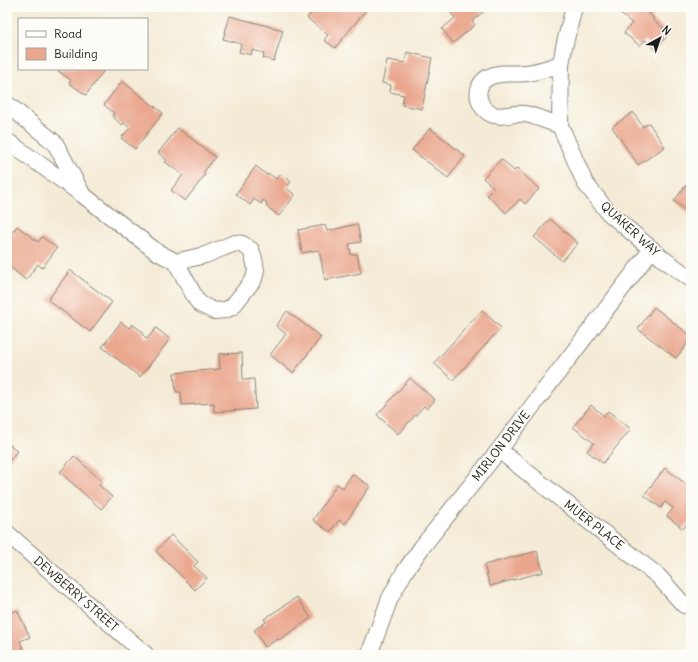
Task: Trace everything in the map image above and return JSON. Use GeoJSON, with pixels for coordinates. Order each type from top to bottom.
{"type":"FeatureCollection","features":[{"type":"Feature","properties":{"kind":"street","name":"QUAKER WAY"},"geometry":{"type":"LineString","coordinates":[[574,7],[564,47],[560,125],[585,183],[609,212],[652,249],[691,279]]}},
{"type":"Feature","properties":{"kind":"street"},"geometry":{"type":"LineString","coordinates":[[560,125],[523,114],[496,116],[487,112],[481,104],[478,96],[479,86],[488,77],[498,74],[525,74],[562,64]]}},
{"type":"Feature","properties":{"kind":"street"},"geometry":{"type":"LineString","coordinates":[[7,104],[55,143],[83,195]]}},
{"type":"Feature","properties":{"kind":"street"},"geometry":{"type":"LineString","coordinates":[[7,141],[83,195],[157,252],[176,262],[200,304],[214,311],[225,310],[232,307],[254,279],[256,270],[251,250],[242,244],[234,243],[205,255],[176,262]]}},
{"type":"Feature","properties":{"kind":"street","name":"MIRLON DRIVE"},"geometry":{"type":"LineString","coordinates":[[369,655],[390,598],[422,547],[652,249]]}},
{"type":"Feature","properties":{"kind":"street","name":"MUER PLACE"},"geometry":{"type":"LineString","coordinates":[[498,450],[658,576],[684,605]]}},
{"type":"Feature","properties":{"kind":"street","name":"DEWBERRY STREET"},"geometry":{"type":"LineString","coordinates":[[7,533],[146,655]]}},
{"type":"Feature","properties":{"kind":"building"},"geometry":{"type":"Polygon","coordinates":[[[316,7],[363,7],[366,10],[335,48],[324,40],[328,35],[307,18],[316,7]]]}},
{"type":"Feature","properties":{"kind":"building"},"geometry":{"type":"Polygon","coordinates":[[[454,7],[489,7],[472,21],[475,25],[453,43],[442,29],[455,18],[449,11],[454,7]]]}},
{"type":"Feature","properties":{"kind":"building"},"geometry":{"type":"Polygon","coordinates":[[[622,7],[641,7],[654,18],[652,19],[669,33],[656,50],[645,40],[640,46],[624,33],[632,23],[618,12],[622,7]]]}},
{"type":"Feature","properties":{"kind":"building"},"geometry":{"type":"Polygon","coordinates":[[[230,16],[283,30],[274,61],[263,58],[264,53],[252,50],[251,55],[239,52],[241,44],[223,39],[230,16]]]}},
{"type":"Feature","properties":{"kind":"building"},"geometry":{"type":"Polygon","coordinates":[[[407,52],[432,58],[422,109],[402,105],[404,95],[390,92],[391,85],[382,83],[387,60],[405,63],[407,52]]]}},
{"type":"Feature","properties":{"kind":"building"},"geometry":{"type":"Polygon","coordinates":[[[104,70],[86,95],[69,83],[71,80],[58,71],[104,70]]]}},
{"type":"Feature","properties":{"kind":"building"},"geometry":{"type":"Polygon","coordinates":[[[122,81],[163,113],[135,149],[121,138],[130,128],[124,123],[122,125],[112,116],[114,113],[104,105],[122,81]]]}},
{"type":"Feature","properties":{"kind":"building"},"geometry":{"type":"Polygon","coordinates":[[[633,112],[643,127],[649,123],[665,147],[638,165],[612,127],[633,112]]]}},
{"type":"Feature","properties":{"kind":"building"},"geometry":{"type":"Polygon","coordinates":[[[178,128],[215,157],[203,173],[205,175],[185,201],[171,190],[183,175],[165,162],[167,160],[158,153],[178,128]]]}},
{"type":"Feature","properties":{"kind":"building"},"geometry":{"type":"Polygon","coordinates":[[[430,128],[465,156],[448,178],[412,150],[430,128]]]}},
{"type":"Feature","properties":{"kind":"building"},"geometry":{"type":"Polygon","coordinates":[[[501,159],[514,171],[517,168],[539,189],[525,204],[520,199],[506,213],[487,195],[494,188],[483,178],[501,159]]]}},
{"type":"Feature","properties":{"kind":"building"},"geometry":{"type":"Polygon","coordinates":[[[256,166],[267,175],[268,173],[276,179],[280,174],[282,176],[284,175],[291,182],[286,188],[295,195],[279,216],[266,206],[267,203],[263,200],[261,204],[254,199],[250,205],[236,194],[256,166]]]}},
{"type":"Feature","properties":{"kind":"building"},"geometry":{"type":"Polygon","coordinates":[[[686,185],[691,189],[691,215],[674,201],[686,185]]]}},
{"type":"Feature","properties":{"kind":"building"},"geometry":{"type":"Polygon","coordinates":[[[550,219],[578,243],[562,261],[534,237],[550,219]]]}},
{"type":"Feature","properties":{"kind":"building"},"geometry":{"type":"Polygon","coordinates":[[[357,224],[361,242],[349,244],[351,255],[357,254],[361,273],[325,280],[319,250],[302,253],[298,230],[325,225],[327,231],[357,224]]]}},
{"type":"Feature","properties":{"kind":"building"},"geometry":{"type":"Polygon","coordinates":[[[17,226],[38,242],[42,237],[57,248],[42,268],[38,264],[26,280],[7,265],[7,239],[17,226]]]}},
{"type":"Feature","properties":{"kind":"building"},"geometry":{"type":"Polygon","coordinates":[[[70,270],[112,302],[90,332],[48,300],[70,270]]]}},
{"type":"Feature","properties":{"kind":"building"},"geometry":{"type":"Polygon","coordinates":[[[654,307],[691,336],[691,339],[676,358],[638,329],[654,307]]]}},
{"type":"Feature","properties":{"kind":"building"},"geometry":{"type":"Polygon","coordinates":[[[482,310],[501,328],[453,380],[434,363],[482,310]]]}},
{"type":"Feature","properties":{"kind":"building"},"geometry":{"type":"Polygon","coordinates":[[[287,311],[321,337],[293,373],[270,355],[286,334],[276,326],[287,311]]]}},
{"type":"Feature","properties":{"kind":"building"},"geometry":{"type":"Polygon","coordinates":[[[121,322],[129,328],[132,324],[143,332],[142,334],[147,339],[156,328],[170,339],[140,377],[102,347],[121,322]]]}},
{"type":"Feature","properties":{"kind":"building"},"geometry":{"type":"Polygon","coordinates":[[[242,353],[243,380],[254,379],[256,409],[214,412],[214,403],[182,405],[181,392],[176,392],[174,373],[220,369],[219,354],[242,353]]]}},
{"type":"Feature","properties":{"kind":"building"},"geometry":{"type":"Polygon","coordinates":[[[410,378],[435,400],[427,409],[424,406],[398,434],[377,415],[410,378]]]}},
{"type":"Feature","properties":{"kind":"building"},"geometry":{"type":"Polygon","coordinates":[[[591,405],[604,416],[608,411],[631,429],[603,463],[587,451],[594,443],[573,427],[591,405]]]}},
{"type":"Feature","properties":{"kind":"building"},"geometry":{"type":"Polygon","coordinates":[[[7,442],[17,451],[7,464],[7,442]]]}},
{"type":"Feature","properties":{"kind":"building"},"geometry":{"type":"Polygon","coordinates":[[[74,456],[102,481],[99,485],[112,497],[101,509],[60,472],[74,456]]]}},
{"type":"Feature","properties":{"kind":"building"},"geometry":{"type":"Polygon","coordinates":[[[665,468],[691,488],[691,518],[683,529],[667,516],[673,508],[665,502],[661,508],[644,495],[665,468]]]}},
{"type":"Feature","properties":{"kind":"building"},"geometry":{"type":"Polygon","coordinates":[[[352,474],[370,486],[345,524],[339,520],[330,532],[313,520],[337,484],[343,488],[352,474]]]}},
{"type":"Feature","properties":{"kind":"building"},"geometry":{"type":"Polygon","coordinates":[[[171,535],[198,562],[194,566],[207,578],[195,590],[156,551],[171,535]]]}},
{"type":"Feature","properties":{"kind":"building"},"geometry":{"type":"Polygon","coordinates":[[[537,551],[543,572],[490,586],[484,565],[537,551]]]}},
{"type":"Feature","properties":{"kind":"building"},"geometry":{"type":"Polygon","coordinates":[[[297,597],[311,618],[279,640],[278,639],[265,647],[254,630],[266,622],[264,619],[297,597]]]}},
{"type":"Feature","properties":{"kind":"building"},"geometry":{"type":"Polygon","coordinates":[[[17,610],[30,637],[20,641],[25,653],[20,655],[7,655],[7,615],[17,610]]]}}]}
